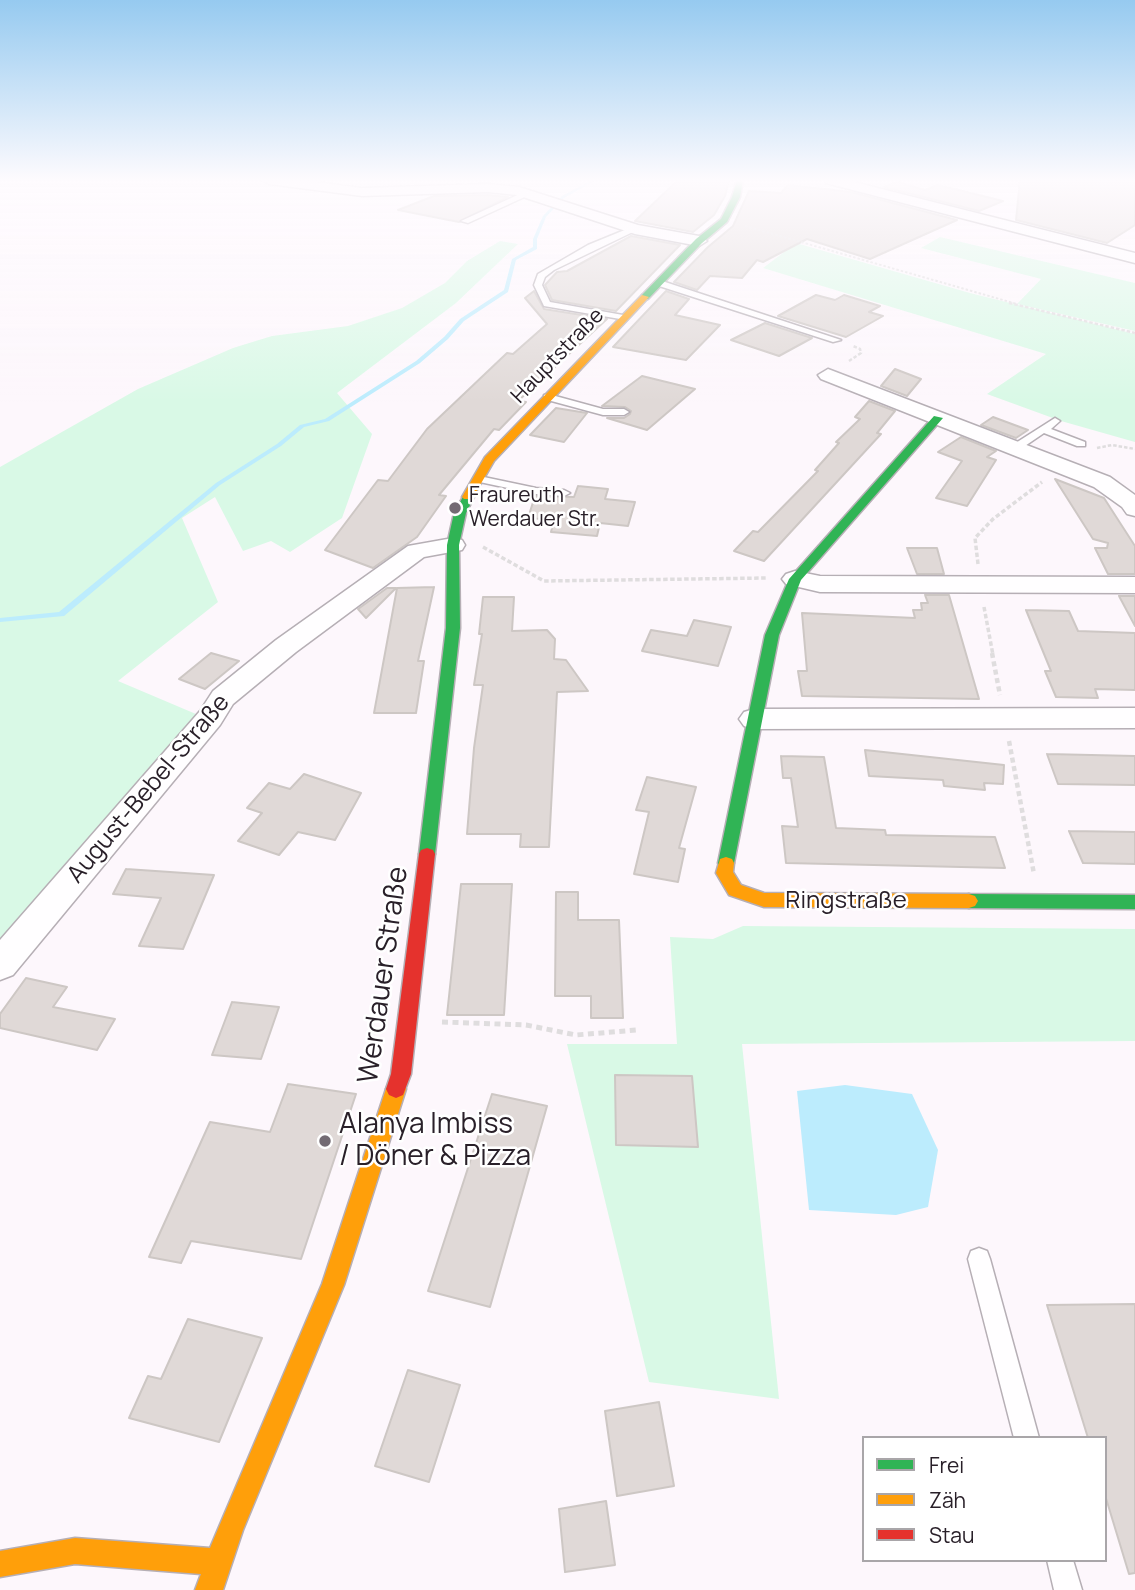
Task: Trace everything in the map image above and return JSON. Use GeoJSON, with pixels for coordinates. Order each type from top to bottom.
{"type":"FeatureCollection","features":[{"type":"Feature","properties":{"kind":"main road","name":"Hauptstraße"},"geometry":{"type":"LineString","coordinates":[[453,545],[460,513],[489,459],[686,254]]}},
{"type":"Feature","properties":{"kind":"main road","name":"Ringstraße"},"geometry":{"type":"LineString","coordinates":[[938,418],[795,579],[772,635],[724,873],[735,890],[764,900],[1135,902]]}},
{"type":"Feature","properties":{"kind":"main road","name":"Werdauer Straße"},"geometry":{"type":"LineString","coordinates":[[209,1590],[218,1562],[333,1285],[401,1074],[453,628],[453,545]]}},
{"type":"Feature","properties":{"kind":"main road"},"geometry":{"type":"LineString","coordinates":[[0,1564],[75,1551],[218,1562]]}},
{"type":"Feature","properties":{"kind":"street"},"geometry":{"type":"LineString","coordinates":[[828,375],[1102,482],[1130,502],[1135,509]]}},
{"type":"Feature","properties":{"kind":"street","name":"August-Bebel-Straße"},"geometry":{"type":"LineString","coordinates":[[0,965],[210,718],[223,698],[286,646],[417,551],[453,545]]}},
{"type":"Feature","properties":{"kind":"street"},"geometry":{"type":"LineString","coordinates":[[795,579],[820,584],[1135,585]]}},
{"type":"Feature","properties":{"kind":"street"},"geometry":{"type":"LineString","coordinates":[[754,719],[1135,719]]}},
{"type":"Feature","properties":{"kind":"lane"},"geometry":{"type":"LineString","coordinates":[[577,254],[541,276],[538,285],[547,303],[623,318]]}},
{"type":"Feature","properties":{"kind":"lane"},"geometry":{"type":"LineString","coordinates":[[659,283],[836,340]]}},
{"type":"Feature","properties":{"kind":"lane"},"geometry":{"type":"LineString","coordinates":[[548,397],[603,412],[624,412]]}},
{"type":"Feature","properties":{"kind":"lane"},"geometry":{"type":"LineString","coordinates":[[1016,448],[1055,421]]}},
{"type":"Feature","properties":{"kind":"lane"},"geometry":{"type":"LineString","coordinates":[[1045,430],[1081,444]]}},
{"type":"Feature","properties":{"kind":"lane"},"geometry":{"type":"LineString","coordinates":[[478,479],[536,491],[564,493]]}},
{"type":"Feature","properties":{"kind":"lane"},"geometry":{"type":"LineString","coordinates":[[979,1259],[1026,1436]]}},
{"type":"Feature","properties":{"kind":"lane"},"geometry":{"type":"LineString","coordinates":[[1061,1562],[1068,1590]]}},
{"type":"Feature","properties":{"kind":"path"},"geometry":{"type":"LineString","coordinates":[[840,254],[986,297],[1135,333]]}},
{"type":"Feature","properties":{"kind":"path"},"geometry":{"type":"LineString","coordinates":[[828,375],[861,353],[860,349],[836,340]]}},
{"type":"Feature","properties":{"kind":"path"},"geometry":{"type":"LineString","coordinates":[[1039,902],[980,584],[975,538],[993,519],[1063,467],[1098,448],[1112,445],[1135,449]]}},
{"type":"Feature","properties":{"kind":"path"},"geometry":{"type":"LineString","coordinates":[[453,545],[477,544],[544,581],[746,576],[795,579]]}},
{"type":"Feature","properties":{"kind":"path"},"geometry":{"type":"LineString","coordinates":[[407,1021],[526,1024],[576,1035],[636,1030]]}},
{"type":"Feature","properties":{"kind":"green space"},"geometry":{"type":"Polygon","coordinates":[[[478,254],[507,254],[456,303],[337,393],[372,434],[342,518],[290,552],[271,541],[243,551],[215,497],[182,518],[218,602],[118,681],[203,717],[0,949],[0,467],[138,389],[233,348],[272,336],[348,326],[402,308],[445,283],[467,261],[478,254]]]}},
{"type":"Feature","properties":{"kind":"green space"},"geometry":{"type":"Polygon","coordinates":[[[781,254],[835,254],[970,293],[1135,334],[1135,442],[1061,421],[987,394],[1046,354],[763,268],[781,254]]]}},
{"type":"Feature","properties":{"kind":"green space"},"geometry":{"type":"Polygon","coordinates":[[[945,254],[1013,254],[1135,283],[1135,331],[1017,304],[1041,279],[945,254]]]}},
{"type":"Feature","properties":{"kind":"green space"},"geometry":{"type":"Polygon","coordinates":[[[743,926],[1135,929],[1135,1041],[742,1044],[779,1399],[649,1382],[567,1044],[677,1044],[670,937],[713,939],[743,926]]]}},
{"type":"Feature","properties":{"kind":"water"},"geometry":{"type":"Polygon","coordinates":[[[845,1085],[912,1094],[938,1150],[928,1207],[896,1215],[809,1210],[797,1091],[845,1085]]]}},
{"type":"Feature","properties":{"kind":"building"},"geometry":{"type":"Polygon","coordinates":[[[598,254],[671,254],[616,311],[552,300],[545,285],[557,272],[567,271],[598,254]]]}},
{"type":"Feature","properties":{"kind":"building"},"geometry":{"type":"Polygon","coordinates":[[[701,254],[778,254],[763,262],[757,260],[742,278],[710,276],[697,290],[674,282],[701,254]]]}},
{"type":"Feature","properties":{"kind":"building"},"geometry":{"type":"Polygon","coordinates":[[[855,254],[881,254],[870,259],[855,254]]]}},
{"type":"Feature","properties":{"kind":"building"},"geometry":{"type":"Polygon","coordinates":[[[534,291],[544,309],[607,319],[518,401],[526,402],[499,430],[494,429],[439,495],[446,496],[417,537],[373,568],[325,550],[378,480],[388,481],[427,429],[507,353],[513,354],[547,324],[525,298],[534,291]]]}},
{"type":"Feature","properties":{"kind":"building"},"geometry":{"type":"Polygon","coordinates":[[[666,291],[689,299],[675,315],[720,325],[686,360],[613,347],[666,291]]]}},
{"type":"Feature","properties":{"kind":"building"},"geometry":{"type":"Polygon","coordinates":[[[816,295],[835,300],[844,295],[880,306],[869,312],[883,316],[846,337],[778,316],[816,295]]]}},
{"type":"Feature","properties":{"kind":"building"},"geometry":{"type":"Polygon","coordinates":[[[765,323],[812,338],[779,356],[731,340],[765,323]]]}},
{"type":"Feature","properties":{"kind":"building"},"geometry":{"type":"Polygon","coordinates":[[[895,369],[921,379],[907,396],[881,386],[895,369]]]}},
{"type":"Feature","properties":{"kind":"building"},"geometry":{"type":"Polygon","coordinates":[[[642,376],[695,389],[647,430],[607,418],[624,418],[630,414],[631,411],[625,407],[602,406],[642,376]]]}},
{"type":"Feature","properties":{"kind":"building"},"geometry":{"type":"Polygon","coordinates":[[[869,401],[895,411],[877,433],[881,434],[764,561],[734,551],[753,531],[758,532],[818,471],[815,470],[839,443],[836,442],[860,419],[855,417],[869,401]]]}},
{"type":"Feature","properties":{"kind":"building"},"geometry":{"type":"Polygon","coordinates":[[[556,408],[587,413],[564,442],[530,435],[556,408]]]}},
{"type":"Feature","properties":{"kind":"building"},"geometry":{"type":"Polygon","coordinates":[[[993,417],[1028,430],[1016,438],[981,425],[993,417]]]}},
{"type":"Feature","properties":{"kind":"building"},"geometry":{"type":"Polygon","coordinates":[[[961,437],[996,451],[987,457],[996,460],[967,506],[936,498],[962,461],[938,452],[961,437]]]}},
{"type":"Feature","properties":{"kind":"building"},"geometry":{"type":"Polygon","coordinates":[[[1055,479],[1104,498],[1135,546],[1135,574],[1108,574],[1095,548],[1107,548],[1108,543],[1093,539],[1055,479]]]}},
{"type":"Feature","properties":{"kind":"building"},"geometry":{"type":"Polygon","coordinates":[[[578,486],[608,489],[605,499],[635,502],[628,526],[600,523],[597,536],[551,532],[554,520],[528,518],[535,496],[574,497],[578,486]]]}},
{"type":"Feature","properties":{"kind":"building"},"geometry":{"type":"Polygon","coordinates":[[[907,548],[937,548],[944,574],[917,574],[907,548]]]}},
{"type":"Feature","properties":{"kind":"building"},"geometry":{"type":"Polygon","coordinates":[[[434,587],[418,661],[424,661],[416,713],[374,713],[397,588],[434,587]]]}},
{"type":"Feature","properties":{"kind":"building"},"geometry":{"type":"Polygon","coordinates":[[[387,588],[396,588],[366,618],[358,609],[387,588]]]}},
{"type":"Feature","properties":{"kind":"building"},"geometry":{"type":"Polygon","coordinates":[[[925,595],[949,595],[979,699],[802,696],[798,671],[807,671],[802,613],[915,618],[913,610],[922,610],[921,603],[928,603],[925,595]]]}},
{"type":"Feature","properties":{"kind":"building"},"geometry":{"type":"Polygon","coordinates":[[[1119,596],[1135,596],[1135,626],[1119,596]]]}},
{"type":"Feature","properties":{"kind":"building"},"geometry":{"type":"Polygon","coordinates":[[[483,597],[514,597],[512,631],[547,630],[555,639],[554,659],[566,660],[588,691],[557,692],[549,847],[520,847],[521,834],[467,834],[474,748],[483,685],[474,685],[482,634],[479,634],[483,597]]]}},
{"type":"Feature","properties":{"kind":"building"},"geometry":{"type":"Polygon","coordinates":[[[1026,610],[1069,611],[1078,631],[1135,633],[1135,690],[1095,689],[1098,698],[1056,697],[1045,671],[1051,671],[1026,610]]]}},
{"type":"Feature","properties":{"kind":"building"},"geometry":{"type":"Polygon","coordinates":[[[694,620],[731,627],[718,666],[642,651],[651,630],[687,636],[694,620]]]}},
{"type":"Feature","properties":{"kind":"building"},"geometry":{"type":"Polygon","coordinates":[[[211,653],[239,661],[205,689],[179,679],[211,653]]]}},
{"type":"Feature","properties":{"kind":"building"},"geometry":{"type":"Polygon","coordinates":[[[865,750],[1004,765],[1003,784],[984,783],[985,790],[944,786],[943,780],[869,776],[865,750]]]}},
{"type":"Feature","properties":{"kind":"building"},"geometry":{"type":"Polygon","coordinates":[[[1047,754],[1135,756],[1135,785],[1058,784],[1047,754]]]}},
{"type":"Feature","properties":{"kind":"building"},"geometry":{"type":"Polygon","coordinates":[[[781,756],[824,757],[836,828],[885,830],[886,835],[995,837],[1005,868],[786,863],[782,826],[798,827],[791,778],[783,778],[781,756]]]}},
{"type":"Feature","properties":{"kind":"building"},"geometry":{"type":"Polygon","coordinates":[[[304,774],[361,793],[335,840],[298,832],[279,855],[238,841],[262,813],[247,808],[269,783],[290,789],[304,774]]]}},
{"type":"Feature","properties":{"kind":"building"},"geometry":{"type":"Polygon","coordinates":[[[647,777],[696,787],[679,848],[685,849],[678,882],[634,874],[649,812],[636,810],[647,777]]]}},
{"type":"Feature","properties":{"kind":"building"},"geometry":{"type":"Polygon","coordinates":[[[1069,831],[1135,832],[1135,864],[1083,863],[1069,831]]]}},
{"type":"Feature","properties":{"kind":"building"},"geometry":{"type":"Polygon","coordinates":[[[126,869],[214,875],[183,949],[139,946],[161,898],[113,894],[126,869]]]}},
{"type":"Feature","properties":{"kind":"building"},"geometry":{"type":"Polygon","coordinates":[[[461,884],[512,884],[504,1015],[447,1015],[461,884]]]}},
{"type":"Feature","properties":{"kind":"building"},"geometry":{"type":"Polygon","coordinates":[[[556,892],[578,892],[578,920],[619,920],[623,1018],[591,1018],[591,996],[555,996],[556,892]]]}},
{"type":"Feature","properties":{"kind":"building"},"geometry":{"type":"Polygon","coordinates":[[[26,978],[67,987],[53,1007],[115,1019],[97,1050],[0,1028],[0,1014],[26,978]]]}},
{"type":"Feature","properties":{"kind":"building"},"geometry":{"type":"Polygon","coordinates":[[[232,1002],[279,1007],[261,1059],[212,1055],[232,1002]]]}},
{"type":"Feature","properties":{"kind":"building"},"geometry":{"type":"Polygon","coordinates":[[[615,1075],[692,1076],[698,1147],[616,1145],[615,1075]]]}},
{"type":"Feature","properties":{"kind":"building"},"geometry":{"type":"Polygon","coordinates":[[[288,1084],[356,1094],[301,1259],[191,1241],[181,1263],[149,1257],[210,1122],[270,1132],[288,1084]]]}},
{"type":"Feature","properties":{"kind":"building"},"geometry":{"type":"Polygon","coordinates":[[[492,1094],[547,1106],[490,1307],[428,1291],[492,1094]]]}},
{"type":"Feature","properties":{"kind":"building"},"geometry":{"type":"Polygon","coordinates":[[[1135,1304],[1135,1573],[1129,1574],[1107,1502],[1107,1436],[1087,1436],[1047,1305],[1135,1304]]]}},
{"type":"Feature","properties":{"kind":"building"},"geometry":{"type":"Polygon","coordinates":[[[188,1319],[262,1338],[219,1442],[129,1418],[148,1376],[161,1379],[188,1319]]]}},
{"type":"Feature","properties":{"kind":"building"},"geometry":{"type":"Polygon","coordinates":[[[408,1370],[460,1385],[429,1482],[375,1466],[408,1370]]]}},
{"type":"Feature","properties":{"kind":"building"},"geometry":{"type":"Polygon","coordinates":[[[659,1402],[674,1486],[617,1496],[605,1411],[659,1402]]]}},
{"type":"Feature","properties":{"kind":"building"},"geometry":{"type":"Polygon","coordinates":[[[606,1501],[615,1565],[565,1572],[559,1509],[606,1501]]]}},
{"type":"Feature","properties":{"kind":"waterway"},"geometry":{"type":"LineString","coordinates":[[0,620],[61,614],[218,484],[279,445],[302,426],[327,420],[418,362],[462,320],[506,291],[514,259],[523,254]]}},
{"type":"Feature","properties":{"kind":"traffic: fast"},"geometry":{"type":"LineString","coordinates":[[645,297],[686,254]]}},
{"type":"Feature","properties":{"kind":"traffic: fast"},"geometry":{"type":"LineString","coordinates":[[726,863],[772,635],[795,579],[938,418]]}},
{"type":"Feature","properties":{"kind":"traffic: fast"},"geometry":{"type":"LineString","coordinates":[[427,854],[453,628],[453,545],[460,513],[468,497]]}},
{"type":"Feature","properties":{"kind":"traffic: fast"},"geometry":{"type":"LineString","coordinates":[[969,901],[1135,902]]}},
{"type":"Feature","properties":{"kind":"traffic: slow"},"geometry":{"type":"LineString","coordinates":[[468,497],[489,459],[645,297]]}},
{"type":"Feature","properties":{"kind":"traffic: slow"},"geometry":{"type":"LineString","coordinates":[[726,863],[724,873],[735,890],[764,900],[969,901]]}},
{"type":"Feature","properties":{"kind":"traffic: slow"},"geometry":{"type":"LineString","coordinates":[[209,1590],[230,1530],[333,1285],[396,1089]]}},
{"type":"Feature","properties":{"kind":"traffic: slow"},"geometry":{"type":"LineString","coordinates":[[0,1564],[75,1551],[217,1562]]}},
{"type":"Feature","properties":{"kind":"traffic: jam"},"geometry":{"type":"LineString","coordinates":[[396,1089],[401,1074],[427,854]]}},
{"type":"Feature","properties":{"kind":"place","name":"Fraureuth Werdauer Str."},"geometry":{"type":"Point","coordinates":[455,508]}},
{"type":"Feature","properties":{"kind":"place","name":"Alanya Imbiss / Döner & Pizza"},"geometry":{"type":"Point","coordinates":[325,1141]}}]}
